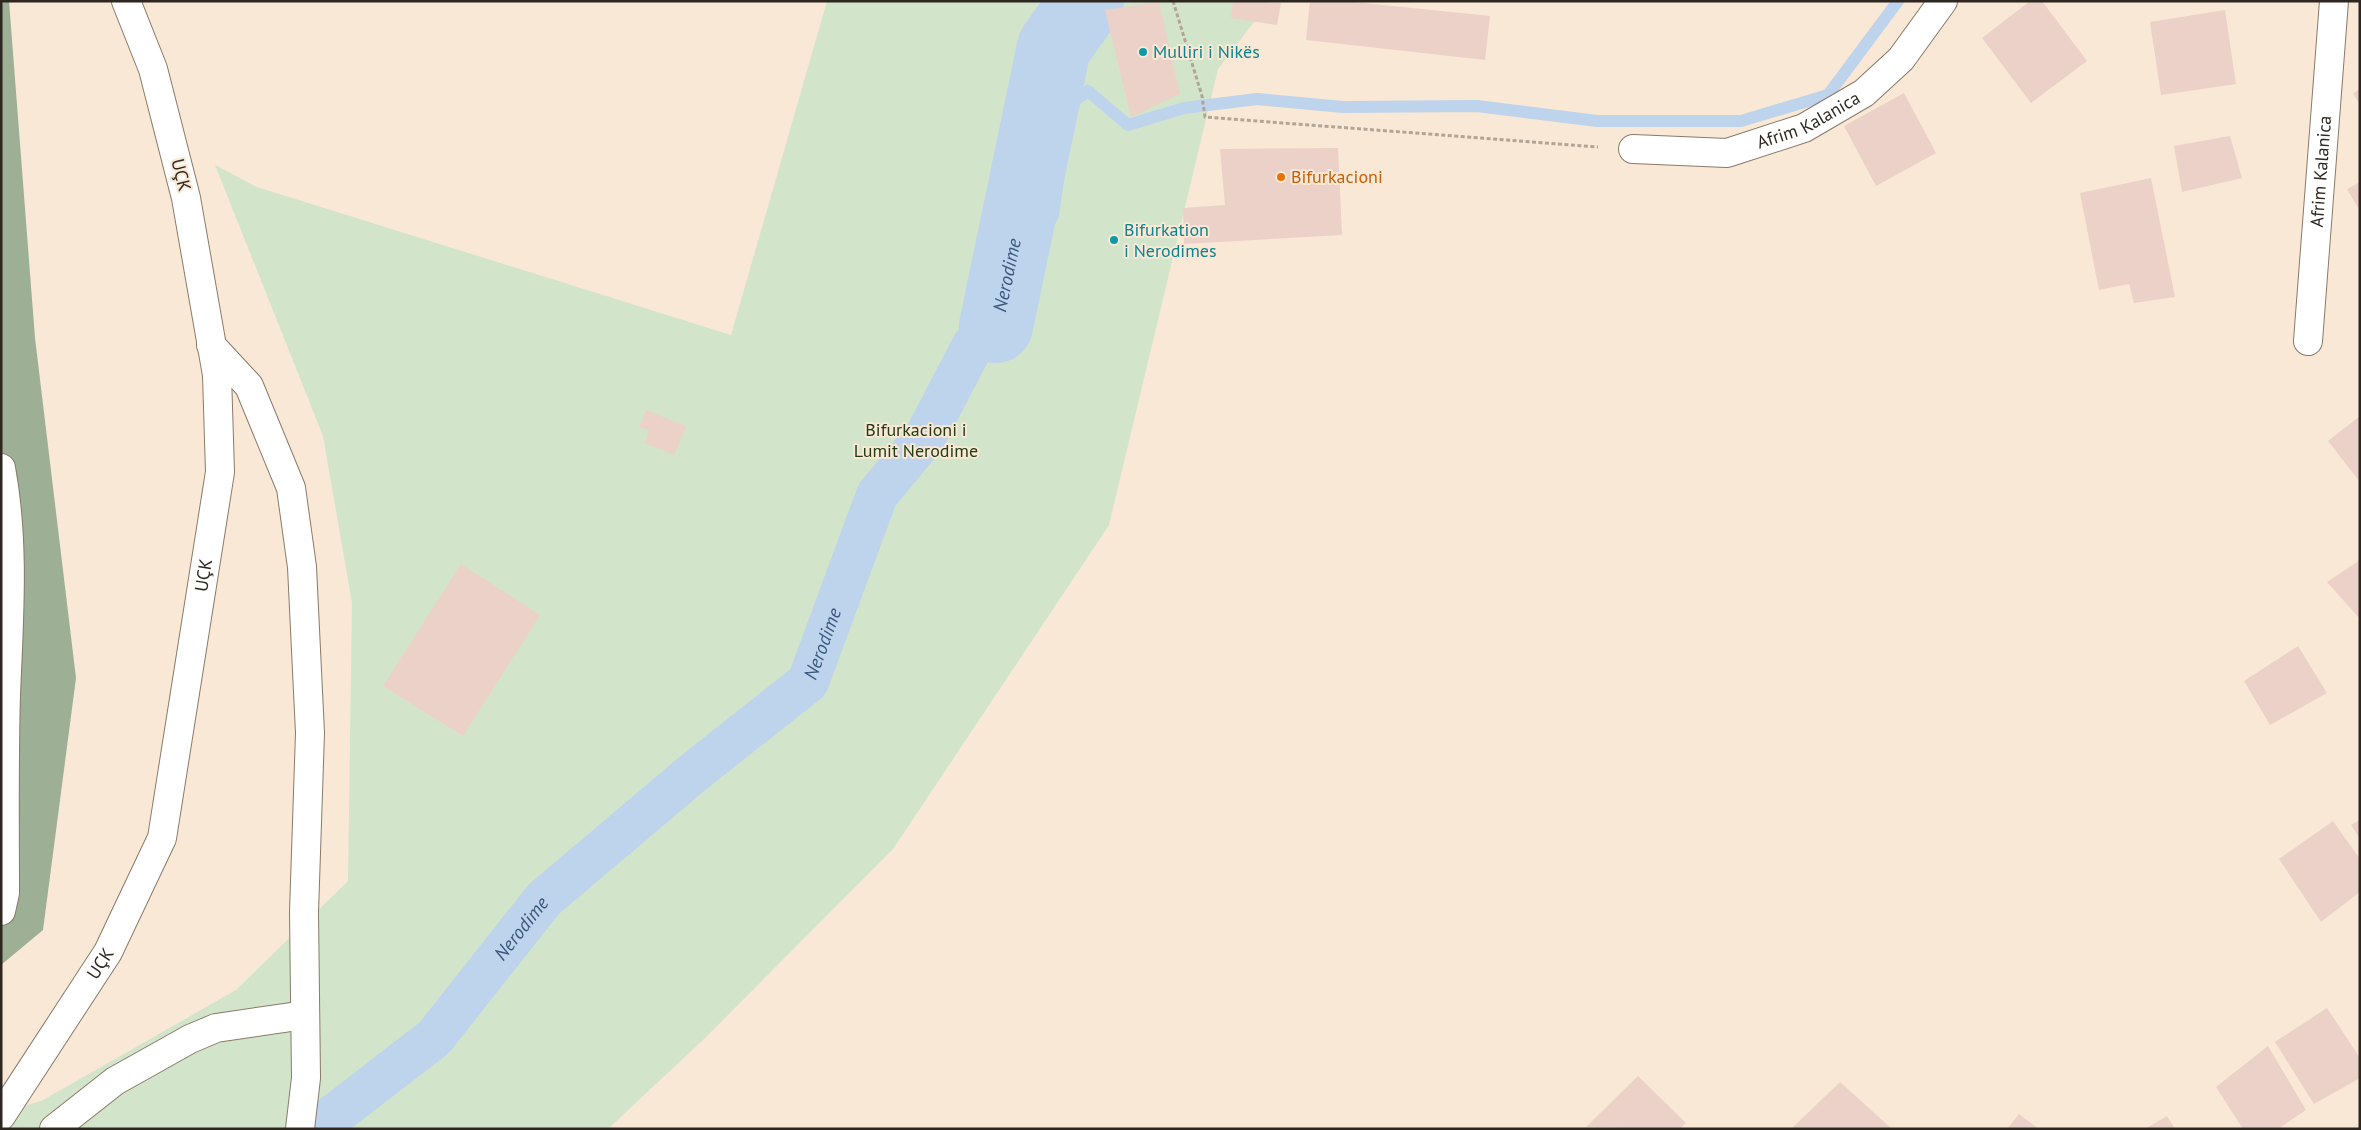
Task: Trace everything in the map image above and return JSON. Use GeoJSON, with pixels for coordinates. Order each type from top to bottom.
{"type":"FeatureCollection","features":[{"type":"Feature","properties":{"kind":"street","name":"UÇK"},"geometry":{"type":"LineString","coordinates":[[1,1116],[108,952],[162,838],[220,472],[217,375],[184,189],[153,69],[126,1]]}},
{"type":"Feature","properties":{"kind":"street","name":"Afrim Kalanica"},"geometry":{"type":"LineString","coordinates":[[1633,149],[1726,153],[1804,128],[1864,94],[1901,59],[1943,1]]}},
{"type":"Feature","properties":{"kind":"street","name":"Afrim Kalanica"},"geometry":{"type":"LineString","coordinates":[[2308,341],[2334,1]]}},
{"type":"Feature","properties":{"kind":"street"},"geometry":{"type":"LineString","coordinates":[[212,345],[249,386],[291,488],[301,558],[310,733],[304,912],[306,1078],[300,1129]]}},
{"type":"Feature","properties":{"kind":"street"},"geometry":{"type":"LineString","coordinates":[[1,468],[8,504],[11,561],[5,739],[5,893],[1,912]]}},
{"type":"Feature","properties":{"kind":"street"},"geometry":{"type":"LineString","coordinates":[[54,1129],[115,1081],[190,1039],[216,1028],[305,1015]]}},
{"type":"Feature","properties":{"kind":"path"},"geometry":{"type":"LineString","coordinates":[[1173,1],[1202,96],[1205,117],[1633,149]]}},
{"type":"Feature","properties":{"kind":"green space"},"geometry":{"type":"Polygon","coordinates":[[[1,1],[9,1],[35,338],[76,678],[43,930],[1,965],[1,1]]]}},
{"type":"Feature","properties":{"kind":"green space","name":"Bifurkacioni i Lumit Nerodime"},"geometry":{"type":"Polygon","coordinates":[[[827,1],[1270,1],[1218,69],[1109,525],[893,849],[705,1038],[608,1129],[1,1129],[1,1114],[43,1100],[236,990],[348,881],[352,603],[323,436],[215,165],[257,187],[731,335],[827,1]]]}},
{"type":"Feature","properties":{"kind":"building"},"geometry":{"type":"Polygon","coordinates":[[[1233,1],[1281,3],[1277,25],[1231,18],[1233,1]]]}},
{"type":"Feature","properties":{"kind":"building"},"geometry":{"type":"Polygon","coordinates":[[[1310,1],[1344,1],[1490,16],[1485,60],[1306,40],[1310,1]]]}},
{"type":"Feature","properties":{"kind":"building"},"geometry":{"type":"Polygon","coordinates":[[[2030,1],[2042,1],[2087,61],[2031,103],[1982,38],[2030,1]]]}},
{"type":"Feature","properties":{"kind":"building","name":"Mulliri i Nikës"},"geometry":{"type":"Polygon","coordinates":[[[1159,2],[1180,94],[1131,117],[1105,10],[1159,2]]]}},
{"type":"Feature","properties":{"kind":"building"},"geometry":{"type":"Polygon","coordinates":[[[2225,10],[2236,84],[2161,95],[2150,22],[2225,10]]]}},
{"type":"Feature","properties":{"kind":"building"},"geometry":{"type":"Polygon","coordinates":[[[2360,89],[2360,105],[2353,93],[2360,89]]]}},
{"type":"Feature","properties":{"kind":"building"},"geometry":{"type":"Polygon","coordinates":[[[1904,93],[1936,153],[1876,186],[1844,126],[1904,93]]]}},
{"type":"Feature","properties":{"kind":"building"},"geometry":{"type":"Polygon","coordinates":[[[2230,136],[2242,178],[2182,192],[2174,146],[2230,136]]]}},
{"type":"Feature","properties":{"kind":"building","name":"Bifurkacioni"},"geometry":{"type":"Polygon","coordinates":[[[1338,148],[1342,235],[1184,244],[1183,208],[1225,205],[1220,149],[1338,148]]]}},
{"type":"Feature","properties":{"kind":"building"},"geometry":{"type":"Polygon","coordinates":[[[2151,178],[2175,297],[2134,303],[2129,284],[2099,290],[2080,193],[2151,178]]]}},
{"type":"Feature","properties":{"kind":"building"},"geometry":{"type":"Polygon","coordinates":[[[2360,182],[2360,211],[2347,189],[2360,182]]]}},
{"type":"Feature","properties":{"kind":"building"},"geometry":{"type":"Polygon","coordinates":[[[646,410],[686,426],[674,455],[644,443],[649,430],[639,427],[646,410]]]}},
{"type":"Feature","properties":{"kind":"building"},"geometry":{"type":"Polygon","coordinates":[[[2360,416],[2360,482],[2328,441],[2360,416]]]}},
{"type":"Feature","properties":{"kind":"building"},"geometry":{"type":"Polygon","coordinates":[[[2360,560],[2360,619],[2327,582],[2360,560]]]}},
{"type":"Feature","properties":{"kind":"building"},"geometry":{"type":"Polygon","coordinates":[[[461,564],[540,615],[463,736],[383,686],[461,564]]]}},
{"type":"Feature","properties":{"kind":"building"},"geometry":{"type":"Polygon","coordinates":[[[2298,646],[2327,693],[2270,725],[2244,681],[2298,646]]]}},
{"type":"Feature","properties":{"kind":"building"},"geometry":{"type":"Polygon","coordinates":[[[2360,820],[2360,839],[2351,825],[2360,820]]]}},
{"type":"Feature","properties":{"kind":"building"},"geometry":{"type":"Polygon","coordinates":[[[2333,821],[2360,859],[2360,892],[2321,922],[2279,859],[2333,821]]]}},
{"type":"Feature","properties":{"kind":"building"},"geometry":{"type":"Polygon","coordinates":[[[2327,1008],[2360,1058],[2360,1078],[2314,1104],[2275,1042],[2327,1008]]]}},
{"type":"Feature","properties":{"kind":"building"},"geometry":{"type":"Polygon","coordinates":[[[2268,1046],[2306,1110],[2278,1129],[2243,1129],[2216,1087],[2268,1046]]]}},
{"type":"Feature","properties":{"kind":"building"},"geometry":{"type":"Polygon","coordinates":[[[1638,1076],[1686,1123],[1679,1129],[1586,1127],[1638,1076]]]}},
{"type":"Feature","properties":{"kind":"building"},"geometry":{"type":"Polygon","coordinates":[[[1840,1082],[1892,1129],[1791,1129],[1840,1082]]]}},
{"type":"Feature","properties":{"kind":"building"},"geometry":{"type":"Polygon","coordinates":[[[2019,1114],[2039,1129],[2007,1129],[2019,1114]]]}},
{"type":"Feature","properties":{"kind":"building"},"geometry":{"type":"Polygon","coordinates":[[[2167,1116],[2175,1129],[2145,1129],[2167,1116]]]}},
{"type":"Feature","properties":{"kind":"waterway","name":"Nerodime"},"geometry":{"type":"LineString","coordinates":[[996,326],[1054,47],[1087,1]]}},
{"type":"Feature","properties":{"kind":"waterway"},"geometry":{"type":"LineString","coordinates":[[996,326],[1053,215],[1069,105],[1088,91],[1128,125],[1184,108],[1257,99],[1343,107],[1477,106],[1597,121],[1741,121],[1828,95],[1898,1]]}},
{"type":"Feature","properties":{"kind":"waterway","name":"Nerodime"},"geometry":{"type":"LineString","coordinates":[[316,1129],[434,1038],[544,899],[693,773],[808,682],[877,495],[925,437],[973,345],[996,326]]}},
{"type":"Feature","properties":{"kind":"place","name":"Mulliri i Nikës"},"geometry":{"type":"Point","coordinates":[1143,52]}},
{"type":"Feature","properties":{"kind":"place","name":"Bifurkacioni"},"geometry":{"type":"Point","coordinates":[1281,177]}},
{"type":"Feature","properties":{"kind":"place","name":"Bifurkation i Nerodimes"},"geometry":{"type":"Point","coordinates":[1114,240]}}]}
